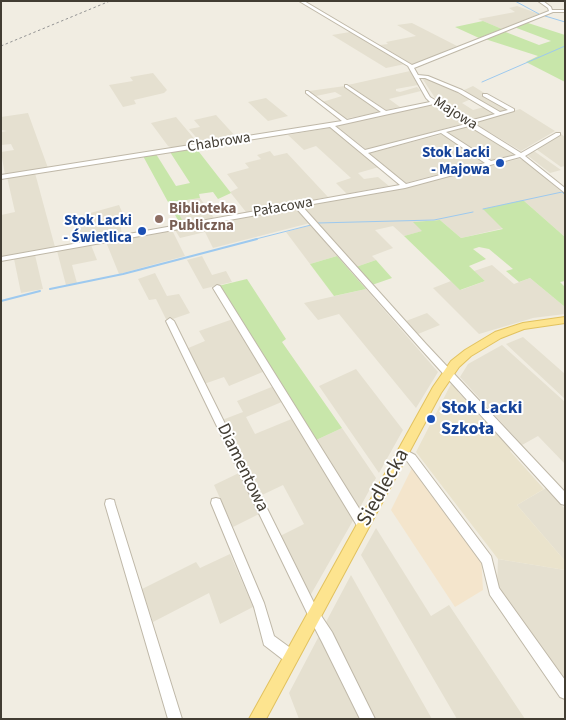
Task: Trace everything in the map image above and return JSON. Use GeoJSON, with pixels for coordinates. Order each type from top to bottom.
{"type":"FeatureCollection","features":[{"type":"Feature","properties":{"kind":"main road","name":"Siedlecka"},"geometry":{"type":"LineString","coordinates":[[257,719],[402,453],[449,372],[468,353],[498,335],[523,326],[565,320]]}},
{"type":"Feature","properties":{"kind":"street"},"geometry":{"type":"LineString","coordinates":[[301,1],[412,67],[551,11],[565,11]]}},
{"type":"Feature","properties":{"kind":"street"},"geometry":{"type":"LineString","coordinates":[[540,1],[551,11]]}},
{"type":"Feature","properties":{"kind":"street","name":"Majowa"},"geometry":{"type":"LineString","coordinates":[[412,67],[428,98],[522,156],[565,191]]}},
{"type":"Feature","properties":{"kind":"street"},"geometry":{"type":"LineString","coordinates":[[416,76],[426,77],[460,92],[499,114]]}},
{"type":"Feature","properties":{"kind":"street"},"geometry":{"type":"LineString","coordinates":[[347,86],[385,113]]}},
{"type":"Feature","properties":{"kind":"street"},"geometry":{"type":"LineString","coordinates":[[308,92],[346,122]]}},
{"type":"Feature","properties":{"kind":"street"},"geometry":{"type":"LineString","coordinates":[[364,152],[442,132],[512,110],[485,95]]}},
{"type":"Feature","properties":{"kind":"street","name":"Chabrowa"},"geometry":{"type":"LineString","coordinates":[[1,177],[331,125],[435,102]]}},
{"type":"Feature","properties":{"kind":"street"},"geometry":{"type":"LineString","coordinates":[[331,125],[404,186]]}},
{"type":"Feature","properties":{"kind":"street"},"geometry":{"type":"LineString","coordinates":[[442,132],[491,164]]}},
{"type":"Feature","properties":{"kind":"street","name":"Pałacowa"},"geometry":{"type":"LineString","coordinates":[[1,259],[404,186],[522,156],[558,134]]}},
{"type":"Feature","properties":{"kind":"street"},"geometry":{"type":"LineString","coordinates":[[297,205],[423,346],[565,500]]}},
{"type":"Feature","properties":{"kind":"street"},"geometry":{"type":"LineString","coordinates":[[217,288],[363,525]]}},
{"type":"Feature","properties":{"kind":"street","name":"Diamentowa"},"geometry":{"type":"LineString","coordinates":[[170,321],[314,615]]}},
{"type":"Feature","properties":{"kind":"street"},"geometry":{"type":"LineString","coordinates":[[402,453],[411,458],[487,560],[494,591],[565,692]]}},
{"type":"Feature","properties":{"kind":"street"},"geometry":{"type":"LineString","coordinates":[[216,503],[260,607],[270,640],[291,657]]}},
{"type":"Feature","properties":{"kind":"street"},"geometry":{"type":"LineString","coordinates":[[110,504],[175,719]]}},
{"type":"Feature","properties":{"kind":"street"},"geometry":{"type":"LineString","coordinates":[[314,615],[368,719]]}},
{"type":"Feature","properties":{"kind":"shaded area"},"geometry":{"type":"Polygon","coordinates":[[[517,6],[539,14],[502,29],[478,19],[515,12],[509,8],[517,6]]]}},
{"type":"Feature","properties":{"kind":"shaded area"},"geometry":{"type":"Polygon","coordinates":[[[412,23],[457,46],[413,65],[380,45],[416,36],[397,25],[412,23]]]}},
{"type":"Feature","properties":{"kind":"shaded area"},"geometry":{"type":"Polygon","coordinates":[[[350,32],[405,64],[386,68],[332,35],[350,32]]]}},
{"type":"Feature","properties":{"kind":"shaded area"},"geometry":{"type":"Polygon","coordinates":[[[410,71],[418,85],[396,89],[396,91],[400,92],[417,87],[421,91],[389,99],[400,107],[386,110],[348,85],[410,71]]]}},
{"type":"Feature","properties":{"kind":"shaded area"},"geometry":{"type":"Polygon","coordinates":[[[153,73],[167,90],[164,93],[134,100],[136,104],[123,107],[109,85],[133,81],[130,77],[153,73]]]}},
{"type":"Feature","properties":{"kind":"shaded area"},"geometry":{"type":"Polygon","coordinates":[[[424,77],[471,99],[462,103],[473,110],[484,107],[496,114],[471,122],[437,101],[422,78],[424,77]]]}},
{"type":"Feature","properties":{"kind":"shaded area"},"geometry":{"type":"Polygon","coordinates":[[[345,86],[381,112],[344,119],[322,102],[342,96],[335,92],[316,96],[309,91],[345,86]]]}},
{"type":"Feature","properties":{"kind":"shaded area"},"geometry":{"type":"Polygon","coordinates":[[[473,86],[509,110],[499,113],[462,91],[473,86]]]}},
{"type":"Feature","properties":{"kind":"shaded area"},"geometry":{"type":"Polygon","coordinates":[[[266,98],[288,116],[268,121],[248,102],[266,98]]]}},
{"type":"Feature","properties":{"kind":"shaded area"},"geometry":{"type":"Polygon","coordinates":[[[434,104],[465,123],[367,150],[335,125],[434,104]]]}},
{"type":"Feature","properties":{"kind":"shaded area"},"geometry":{"type":"Polygon","coordinates":[[[520,109],[555,131],[521,151],[474,123],[520,109]]]}},
{"type":"Feature","properties":{"kind":"shaded area"},"geometry":{"type":"Polygon","coordinates":[[[28,113],[48,168],[5,175],[1,152],[14,150],[11,144],[1,145],[1,132],[7,131],[1,130],[1,117],[28,113]]]}},
{"type":"Feature","properties":{"kind":"shaded area"},"geometry":{"type":"Polygon","coordinates":[[[216,115],[237,138],[200,142],[189,129],[200,127],[194,120],[216,115]]]}},
{"type":"Feature","properties":{"kind":"shaded area"},"geometry":{"type":"Polygon","coordinates":[[[176,117],[197,142],[173,148],[168,146],[151,123],[176,117]]]}},
{"type":"Feature","properties":{"kind":"shaded area"},"geometry":{"type":"Polygon","coordinates":[[[470,126],[517,154],[490,162],[445,133],[470,126]]]}},
{"type":"Feature","properties":{"kind":"shaded area"},"geometry":{"type":"Polygon","coordinates":[[[331,128],[379,167],[358,173],[364,179],[378,177],[389,186],[347,194],[336,183],[351,178],[316,146],[304,150],[288,135],[331,128]]]}},
{"type":"Feature","properties":{"kind":"shaded area"},"geometry":{"type":"Polygon","coordinates":[[[443,134],[486,162],[405,183],[369,153],[443,134]]]}},
{"type":"Feature","properties":{"kind":"shaded area"},"geometry":{"type":"Polygon","coordinates":[[[561,134],[565,137],[565,166],[561,167],[536,149],[561,134]]]}},
{"type":"Feature","properties":{"kind":"shaded area"},"geometry":{"type":"Polygon","coordinates":[[[270,151],[274,156],[287,153],[328,197],[246,212],[230,192],[238,188],[227,174],[249,168],[245,163],[261,159],[257,155],[270,151]]]}},
{"type":"Feature","properties":{"kind":"shaded area"},"geometry":{"type":"Polygon","coordinates":[[[534,151],[561,170],[550,173],[527,155],[534,151]]]}},
{"type":"Feature","properties":{"kind":"shaded area"},"geometry":{"type":"Polygon","coordinates":[[[518,159],[525,160],[565,195],[565,237],[523,200],[484,209],[504,228],[461,238],[440,220],[414,222],[423,231],[404,236],[393,226],[375,230],[393,248],[372,256],[376,260],[356,267],[303,206],[408,187],[518,159]]]}},
{"type":"Feature","properties":{"kind":"shaded area"},"geometry":{"type":"Polygon","coordinates":[[[35,173],[55,247],[1,257],[1,215],[15,212],[7,177],[35,173]]]}},
{"type":"Feature","properties":{"kind":"shaded area"},"geometry":{"type":"Polygon","coordinates":[[[200,198],[214,218],[184,224],[172,203],[200,198]]]}},
{"type":"Feature","properties":{"kind":"shaded area"},"geometry":{"type":"Polygon","coordinates":[[[119,205],[123,214],[119,215],[122,235],[83,242],[76,217],[119,205]]]}},
{"type":"Feature","properties":{"kind":"shaded area"},"geometry":{"type":"Polygon","coordinates":[[[296,207],[310,223],[213,248],[205,232],[180,238],[175,230],[296,207]]]}},
{"type":"Feature","properties":{"kind":"shaded area"},"geometry":{"type":"Polygon","coordinates":[[[311,225],[337,256],[310,264],[286,232],[311,225]]]}},
{"type":"Feature","properties":{"kind":"shaded area"},"geometry":{"type":"Polygon","coordinates":[[[172,230],[185,256],[119,274],[106,242],[172,230]]]}},
{"type":"Feature","properties":{"kind":"shaded area"},"geometry":{"type":"Polygon","coordinates":[[[91,245],[97,260],[72,265],[77,283],[66,285],[57,251],[91,245]]]}},
{"type":"Feature","properties":{"kind":"shaded area"},"geometry":{"type":"Polygon","coordinates":[[[35,255],[43,289],[21,293],[14,259],[35,255]]]}},
{"type":"Feature","properties":{"kind":"shaded area"},"geometry":{"type":"Polygon","coordinates":[[[202,256],[212,275],[226,271],[232,282],[203,289],[187,260],[202,256]]]}},
{"type":"Feature","properties":{"kind":"shaded area"},"geometry":{"type":"Polygon","coordinates":[[[492,265],[514,284],[530,278],[565,307],[565,314],[533,318],[479,334],[433,288],[451,281],[461,290],[485,281],[474,271],[492,265]]]}},
{"type":"Feature","properties":{"kind":"shaded area"},"geometry":{"type":"Polygon","coordinates":[[[155,273],[167,296],[179,294],[190,313],[167,321],[156,299],[149,300],[138,279],[155,273]]]}},
{"type":"Feature","properties":{"kind":"shaded area"},"geometry":{"type":"Polygon","coordinates":[[[366,289],[438,372],[416,408],[339,314],[318,320],[304,303],[366,289]]]}},
{"type":"Feature","properties":{"kind":"shaded area"},"geometry":{"type":"Polygon","coordinates":[[[427,313],[440,325],[418,334],[406,321],[427,313]]]}},
{"type":"Feature","properties":{"kind":"shaded area"},"geometry":{"type":"Polygon","coordinates":[[[233,319],[265,371],[229,386],[224,377],[204,384],[186,349],[205,341],[199,331],[233,319]]]}},
{"type":"Feature","properties":{"kind":"shaded area"},"geometry":{"type":"Polygon","coordinates":[[[523,337],[565,374],[565,399],[506,344],[523,337]]]}},
{"type":"Feature","properties":{"kind":"shaded area"},"geometry":{"type":"Polygon","coordinates":[[[502,345],[565,402],[565,464],[538,436],[522,445],[460,377],[468,364],[502,345]]]}},
{"type":"Feature","properties":{"kind":"shaded area"},"geometry":{"type":"Polygon","coordinates":[[[356,369],[403,430],[379,473],[319,386],[356,369]]]}},
{"type":"Feature","properties":{"kind":"shaded area"},"geometry":{"type":"Polygon","coordinates":[[[451,384],[460,391],[458,392],[484,421],[487,420],[512,450],[510,451],[544,489],[517,505],[565,561],[565,570],[498,559],[416,452],[451,384]]]}},
{"type":"Feature","properties":{"kind":"shaded area"},"geometry":{"type":"Polygon","coordinates":[[[274,386],[284,401],[246,417],[255,434],[294,418],[355,517],[310,596],[280,536],[304,524],[283,485],[260,496],[222,420],[243,412],[237,401],[274,386]]]}},
{"type":"Feature","properties":{"kind":"shaded area"},"geometry":{"type":"Polygon","coordinates":[[[342,428],[376,478],[358,511],[314,441],[342,428]]]}},
{"type":"Feature","properties":{"kind":"shaded area"},"geometry":{"type":"Polygon","coordinates":[[[413,466],[481,556],[483,590],[455,607],[391,510],[413,466]]]}},
{"type":"Feature","properties":{"kind":"shaded area"},"geometry":{"type":"Polygon","coordinates":[[[241,472],[261,513],[233,527],[214,485],[241,472]]]}},
{"type":"Feature","properties":{"kind":"shaded area"},"geometry":{"type":"Polygon","coordinates":[[[546,488],[565,509],[565,561],[517,505],[546,488]]]}},
{"type":"Feature","properties":{"kind":"shaded area"},"geometry":{"type":"Polygon","coordinates":[[[376,528],[431,616],[449,605],[525,719],[457,719],[361,555],[376,528]]]}},
{"type":"Feature","properties":{"kind":"shaded area"},"geometry":{"type":"Polygon","coordinates":[[[230,554],[253,607],[220,624],[209,593],[153,622],[142,589],[196,562],[200,568],[230,554]]]}},
{"type":"Feature","properties":{"kind":"shaded area"},"geometry":{"type":"Polygon","coordinates":[[[498,559],[565,570],[565,680],[497,588],[498,559]]]}},
{"type":"Feature","properties":{"kind":"shaded area"},"geometry":{"type":"Polygon","coordinates":[[[351,575],[432,719],[375,719],[326,622],[351,575]]]}},
{"type":"Feature","properties":{"kind":"shaded area"},"geometry":{"type":"Polygon","coordinates":[[[319,636],[359,719],[299,719],[289,693],[319,636]]]}},
{"type":"Feature","properties":{"kind":"green space"},"geometry":{"type":"Polygon","coordinates":[[[483,21],[502,29],[479,38],[455,27],[483,21]]]}},
{"type":"Feature","properties":{"kind":"green space"},"geometry":{"type":"Polygon","coordinates":[[[525,22],[565,35],[565,82],[526,62],[538,56],[485,39],[503,31],[539,45],[551,41],[514,27],[525,22]]]}},
{"type":"Feature","properties":{"kind":"green space"},"geometry":{"type":"Polygon","coordinates":[[[196,148],[231,193],[218,199],[213,192],[199,194],[200,198],[173,202],[184,224],[180,224],[143,156],[156,154],[176,186],[190,183],[170,152],[196,148]]]}},
{"type":"Feature","properties":{"kind":"green space"},"geometry":{"type":"Polygon","coordinates":[[[523,200],[565,237],[565,281],[560,282],[565,287],[565,307],[530,278],[519,282],[506,271],[513,269],[489,249],[479,247],[473,249],[486,259],[469,266],[485,281],[460,290],[404,236],[422,231],[413,222],[440,220],[461,238],[503,229],[483,209],[523,200]]]}},
{"type":"Feature","properties":{"kind":"green space"},"geometry":{"type":"Polygon","coordinates":[[[337,256],[366,289],[334,296],[310,264],[337,256]]]}},
{"type":"Feature","properties":{"kind":"green space"},"geometry":{"type":"Polygon","coordinates":[[[376,260],[392,278],[372,285],[356,267],[376,260]]]}},
{"type":"Feature","properties":{"kind":"green space"},"geometry":{"type":"Polygon","coordinates":[[[247,279],[286,339],[282,342],[342,428],[314,441],[218,286],[247,279]]]}},
{"type":"Feature","properties":{"kind":"waterway"},"geometry":{"type":"LineString","coordinates":[[515,1],[539,14]]}},
{"type":"Feature","properties":{"kind":"waterway"},"geometry":{"type":"LineString","coordinates":[[545,16],[565,22]]}},
{"type":"Feature","properties":{"kind":"waterway"},"geometry":{"type":"LineString","coordinates":[[482,82],[565,46]]}},
{"type":"Feature","properties":{"kind":"waterway"},"geometry":{"type":"LineString","coordinates":[[483,209],[562,192],[565,195]]}},
{"type":"Feature","properties":{"kind":"waterway"},"geometry":{"type":"LineString","coordinates":[[318,223],[434,220],[473,212]]}},
{"type":"Feature","properties":{"kind":"waterway"},"geometry":{"type":"LineString","coordinates":[[252,240],[311,225]]}},
{"type":"Feature","properties":{"kind":"waterway"},"geometry":{"type":"LineString","coordinates":[[50,289],[123,274],[257,239]]}},
{"type":"Feature","properties":{"kind":"waterway"},"geometry":{"type":"LineString","coordinates":[[1,301],[40,291]]}},
{"type":"Feature","properties":{"kind":"railway"},"geometry":{"type":"LineString","coordinates":[[1,46],[110,1]]}},
{"type":"Feature","properties":{"kind":"place","name":"Stok Lacki - Majowa"},"geometry":{"type":"Point","coordinates":[500,163]}},
{"type":"Feature","properties":{"kind":"place","name":"Biblioteka Publiczna"},"geometry":{"type":"Point","coordinates":[159,219]}},
{"type":"Feature","properties":{"kind":"place","name":"Stok Lacki - Świetlica"},"geometry":{"type":"Point","coordinates":[142,231]}},
{"type":"Feature","properties":{"kind":"place","name":"Stok Lacki Szkoła"},"geometry":{"type":"Point","coordinates":[431,419]}}]}
